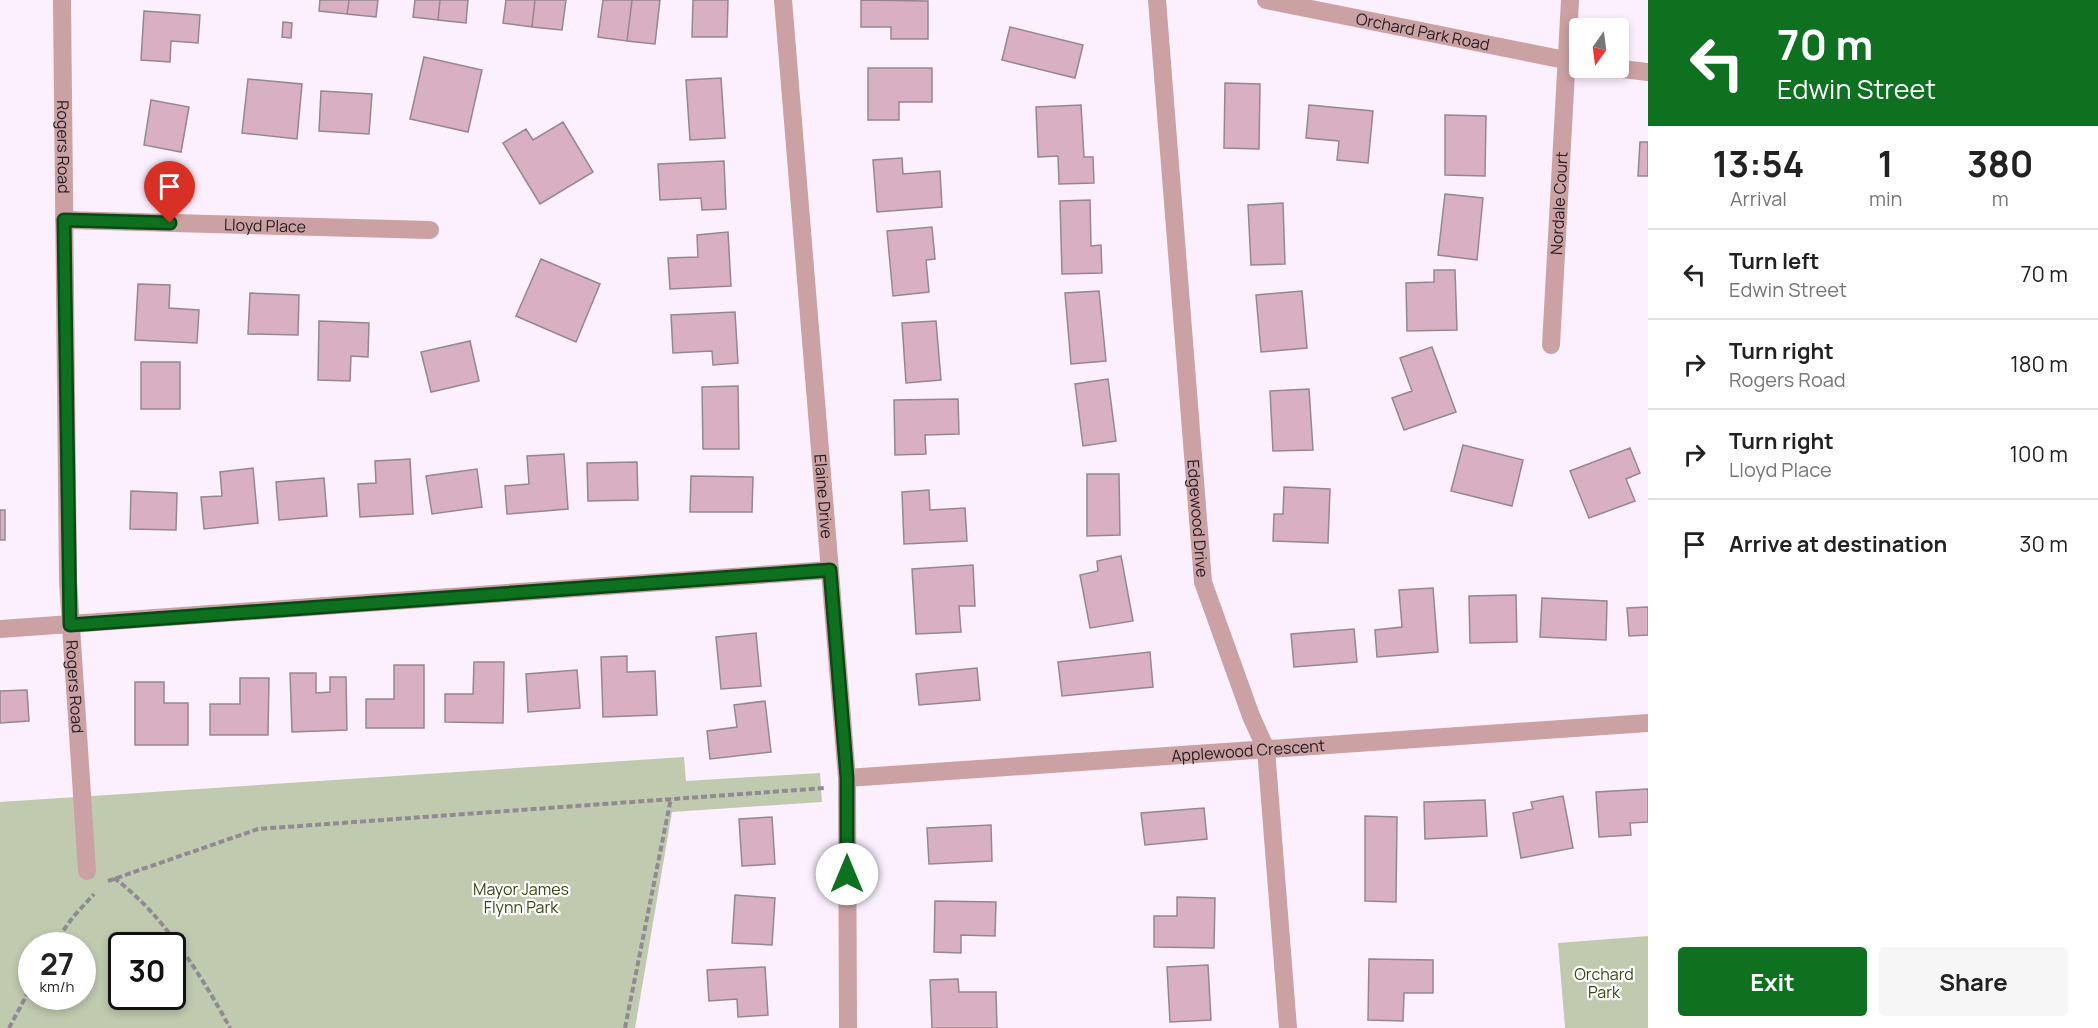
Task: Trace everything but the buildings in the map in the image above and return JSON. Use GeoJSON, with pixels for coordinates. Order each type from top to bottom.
{"type":"FeatureCollection","features":[{"type":"Feature","properties":{"kind":"street","name":"Rogers Road"},"geometry":{"type":"LineString","coordinates":[[62,0],[70,625],[87,871]]}},
{"type":"Feature","properties":{"kind":"street","name":"Elaine Drive"},"geometry":{"type":"LineString","coordinates":[[783,0],[847,782],[848,1028]]}},
{"type":"Feature","properties":{"kind":"street","name":"Edgewood Drive"},"geometry":{"type":"LineString","coordinates":[[1157,0],[1203,582],[1251,716],[1266,749],[1288,1028]]}},
{"type":"Feature","properties":{"kind":"street","name":"Orchard Park Road"},"geometry":{"type":"LineString","coordinates":[[1266,0],[1569,62]]}},
{"type":"Feature","properties":{"kind":"street","name":"Nordale Court"},"geometry":{"type":"LineString","coordinates":[[1570,0],[1571,18]]}},
{"type":"Feature","properties":{"kind":"street"},"geometry":{"type":"LineString","coordinates":[[1629,70],[1648,72]]}},
{"type":"Feature","properties":{"kind":"street","name":"Nordale Court"},"geometry":{"type":"LineString","coordinates":[[1551,345],[1572,78]]}},
{"type":"Feature","properties":{"kind":"street","name":"Lloyd Place"},"geometry":{"type":"LineString","coordinates":[[64,220],[430,230]]}},
{"type":"Feature","properties":{"kind":"street"},"geometry":{"type":"LineString","coordinates":[[0,629],[830,570]]}},
{"type":"Feature","properties":{"kind":"street","name":"Applewood Crescent"},"geometry":{"type":"LineString","coordinates":[[847,782],[1266,749],[1648,723]]}},
{"type":"Feature","properties":{"kind":"path"},"geometry":{"type":"LineString","coordinates":[[63,932],[88,900],[114,878],[258,829],[671,798],[847,782]]}},
{"type":"Feature","properties":{"kind":"path"},"geometry":{"type":"LineString","coordinates":[[625,1028],[671,798]]}},
{"type":"Feature","properties":{"kind":"path"},"geometry":{"type":"LineString","coordinates":[[87,871],[114,878],[154,914],[211,993],[230,1028]]}},
{"type":"Feature","properties":{"kind":"path"},"geometry":{"type":"LineString","coordinates":[[9,1028],[19,1010]]}},
{"type":"Feature","properties":{"kind":"green space","name":"Mayor James Flynn Park"},"geometry":{"type":"Polygon","coordinates":[[[684,757],[686,781],[820,773],[822,802],[672,812],[635,1028],[0,1028],[0,802],[684,757]]]}},
{"type":"Feature","properties":{"kind":"green space","name":"Orchard Park"},"geometry":{"type":"Polygon","coordinates":[[[1648,936],[1648,1028],[1565,1028],[1558,943],[1648,936]]]}},
{"type":"Feature","properties":{"kind":"route"},"geometry":{"type":"LineString","coordinates":[[170,223],[64,220],[70,625],[830,570],[847,778],[847,874]]}}]}
